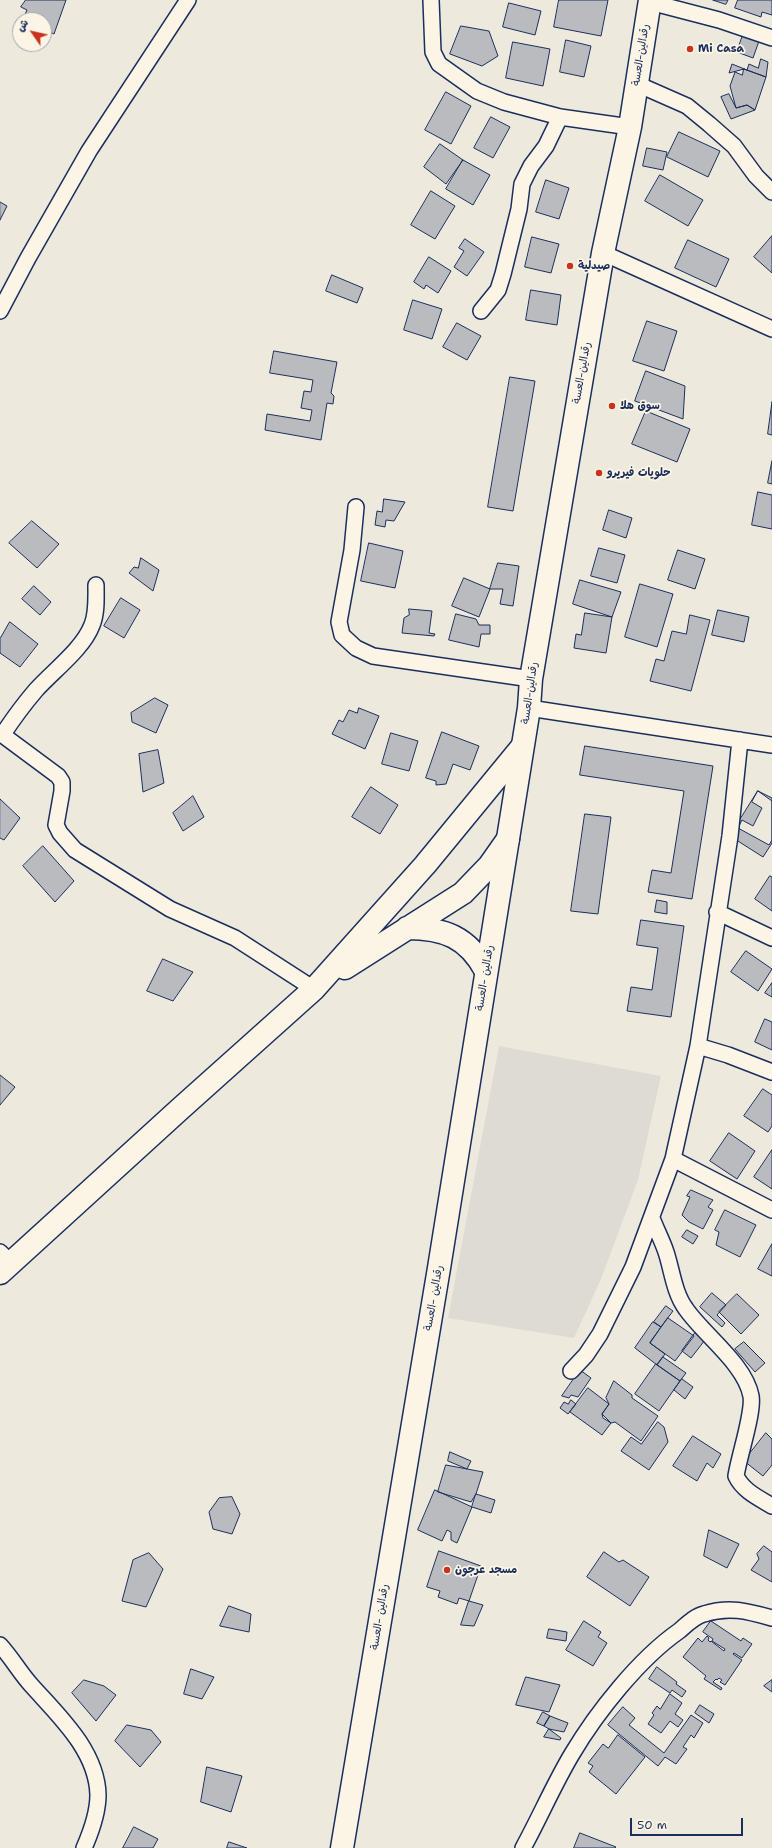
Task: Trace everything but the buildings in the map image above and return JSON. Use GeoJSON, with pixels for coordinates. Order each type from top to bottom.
{"type":"FeatureCollection","features":[{"type":"Feature","properties":{"kind":"main road","name":"رقدالين-العسة"},"geometry":{"type":"LineString","coordinates":[[522,747],[529,708],[531,679],[603,253],[630,127],[650,1]]}},
{"type":"Feature","properties":{"kind":"main road","name":"رقدالين -العسة"},"geometry":{"type":"LineString","coordinates":[[342,1848],[439,1268],[522,747]]}},
{"type":"Feature","properties":{"kind":"main road"},"geometry":{"type":"LineString","coordinates":[[4,1263],[314,990],[425,865],[522,747]]}},
{"type":"Feature","properties":{"kind":"main road"},"geometry":{"type":"LineString","coordinates":[[314,990],[407,928],[463,893],[489,866],[508,839]]}},
{"type":"Feature","properties":{"kind":"main road"},"geometry":{"type":"LineString","coordinates":[[407,928],[428,928],[452,936],[462,942],[478,957],[486,971]]}},
{"type":"Feature","properties":{"kind":"street"},"geometry":{"type":"LineString","coordinates":[[0,311],[34,246],[89,150],[188,0]]}},
{"type":"Feature","properties":{"kind":"street"},"geometry":{"type":"LineString","coordinates":[[431,0],[433,52],[438,64],[477,91],[504,102],[560,117],[630,127]]}},
{"type":"Feature","properties":{"kind":"street"},"geometry":{"type":"LineString","coordinates":[[650,1],[719,20],[772,38]]}},
{"type":"Feature","properties":{"kind":"street"},"geometry":{"type":"LineString","coordinates":[[637,84],[687,106],[734,146],[756,176],[772,192]]}},
{"type":"Feature","properties":{"kind":"street"},"geometry":{"type":"LineString","coordinates":[[481,311],[498,290],[504,274],[519,209],[522,184],[531,166],[546,146],[560,117]]}},
{"type":"Feature","properties":{"kind":"street"},"geometry":{"type":"LineString","coordinates":[[603,253],[772,329]]}},
{"type":"Feature","properties":{"kind":"street"},"geometry":{"type":"LineString","coordinates":[[356,507],[352,550],[339,622],[342,635],[356,648],[373,656],[531,679]]}},
{"type":"Feature","properties":{"kind":"street"},"geometry":{"type":"LineString","coordinates":[[96,585],[96,605],[93,624],[87,636],[36,690],[1,733],[58,776],[62,782],[62,791],[56,825],[60,833],[75,850],[170,909],[235,938],[314,990]]}},
{"type":"Feature","properties":{"kind":"street"},"geometry":{"type":"LineString","coordinates":[[529,708],[772,745]]}},
{"type":"Feature","properties":{"kind":"street"},"geometry":{"type":"LineString","coordinates":[[571,1371],[586,1355],[600,1334],[632,1267],[652,1218],[673,1159],[698,1046],[717,912],[730,836],[740,740]]}},
{"type":"Feature","properties":{"kind":"street"},"geometry":{"type":"LineString","coordinates":[[717,912],[772,938]]}},
{"type":"Feature","properties":{"kind":"street"},"geometry":{"type":"LineString","coordinates":[[698,1046],[728,1055],[772,1072]]}},
{"type":"Feature","properties":{"kind":"street"},"geometry":{"type":"LineString","coordinates":[[673,1159],[772,1210]]}},
{"type":"Feature","properties":{"kind":"street"},"geometry":{"type":"LineString","coordinates":[[652,1218],[666,1251],[676,1290],[685,1308],[727,1354],[748,1384],[752,1397],[751,1410],[736,1476],[740,1484],[747,1490],[772,1506]]}},
{"type":"Feature","properties":{"kind":"street"},"geometry":{"type":"LineString","coordinates":[[523,1848],[572,1754],[601,1712],[638,1669],[668,1638],[702,1614],[727,1609],[755,1613],[772,1618]]}},
{"type":"Feature","properties":{"kind":"street"},"geometry":{"type":"LineString","coordinates":[[0,1645],[30,1684],[67,1724],[91,1762],[98,1795],[92,1827],[84,1848]]}},
{"type":"Feature","properties":{"kind":"shaded area"},"geometry":{"type":"Polygon","coordinates":[[[499,1046],[661,1076],[638,1180],[601,1279],[574,1338],[448,1318],[499,1046]]]}},
{"type":"Feature","properties":{"kind":"place","name":"Mi Casa"},"geometry":{"type":"Point","coordinates":[690,49]}},
{"type":"Feature","properties":{"kind":"place","name":"صيدلية"},"geometry":{"type":"Point","coordinates":[570,266]}},
{"type":"Feature","properties":{"kind":"place","name":"سوق هلا"},"geometry":{"type":"Point","coordinates":[612,406]}},
{"type":"Feature","properties":{"kind":"place","name":"حلويات فيريرو"},"geometry":{"type":"Point","coordinates":[599,473]}},
{"type":"Feature","properties":{"kind":"place","name":"مسجد عرجون"},"geometry":{"type":"Point","coordinates":[447,1570]}}]}
